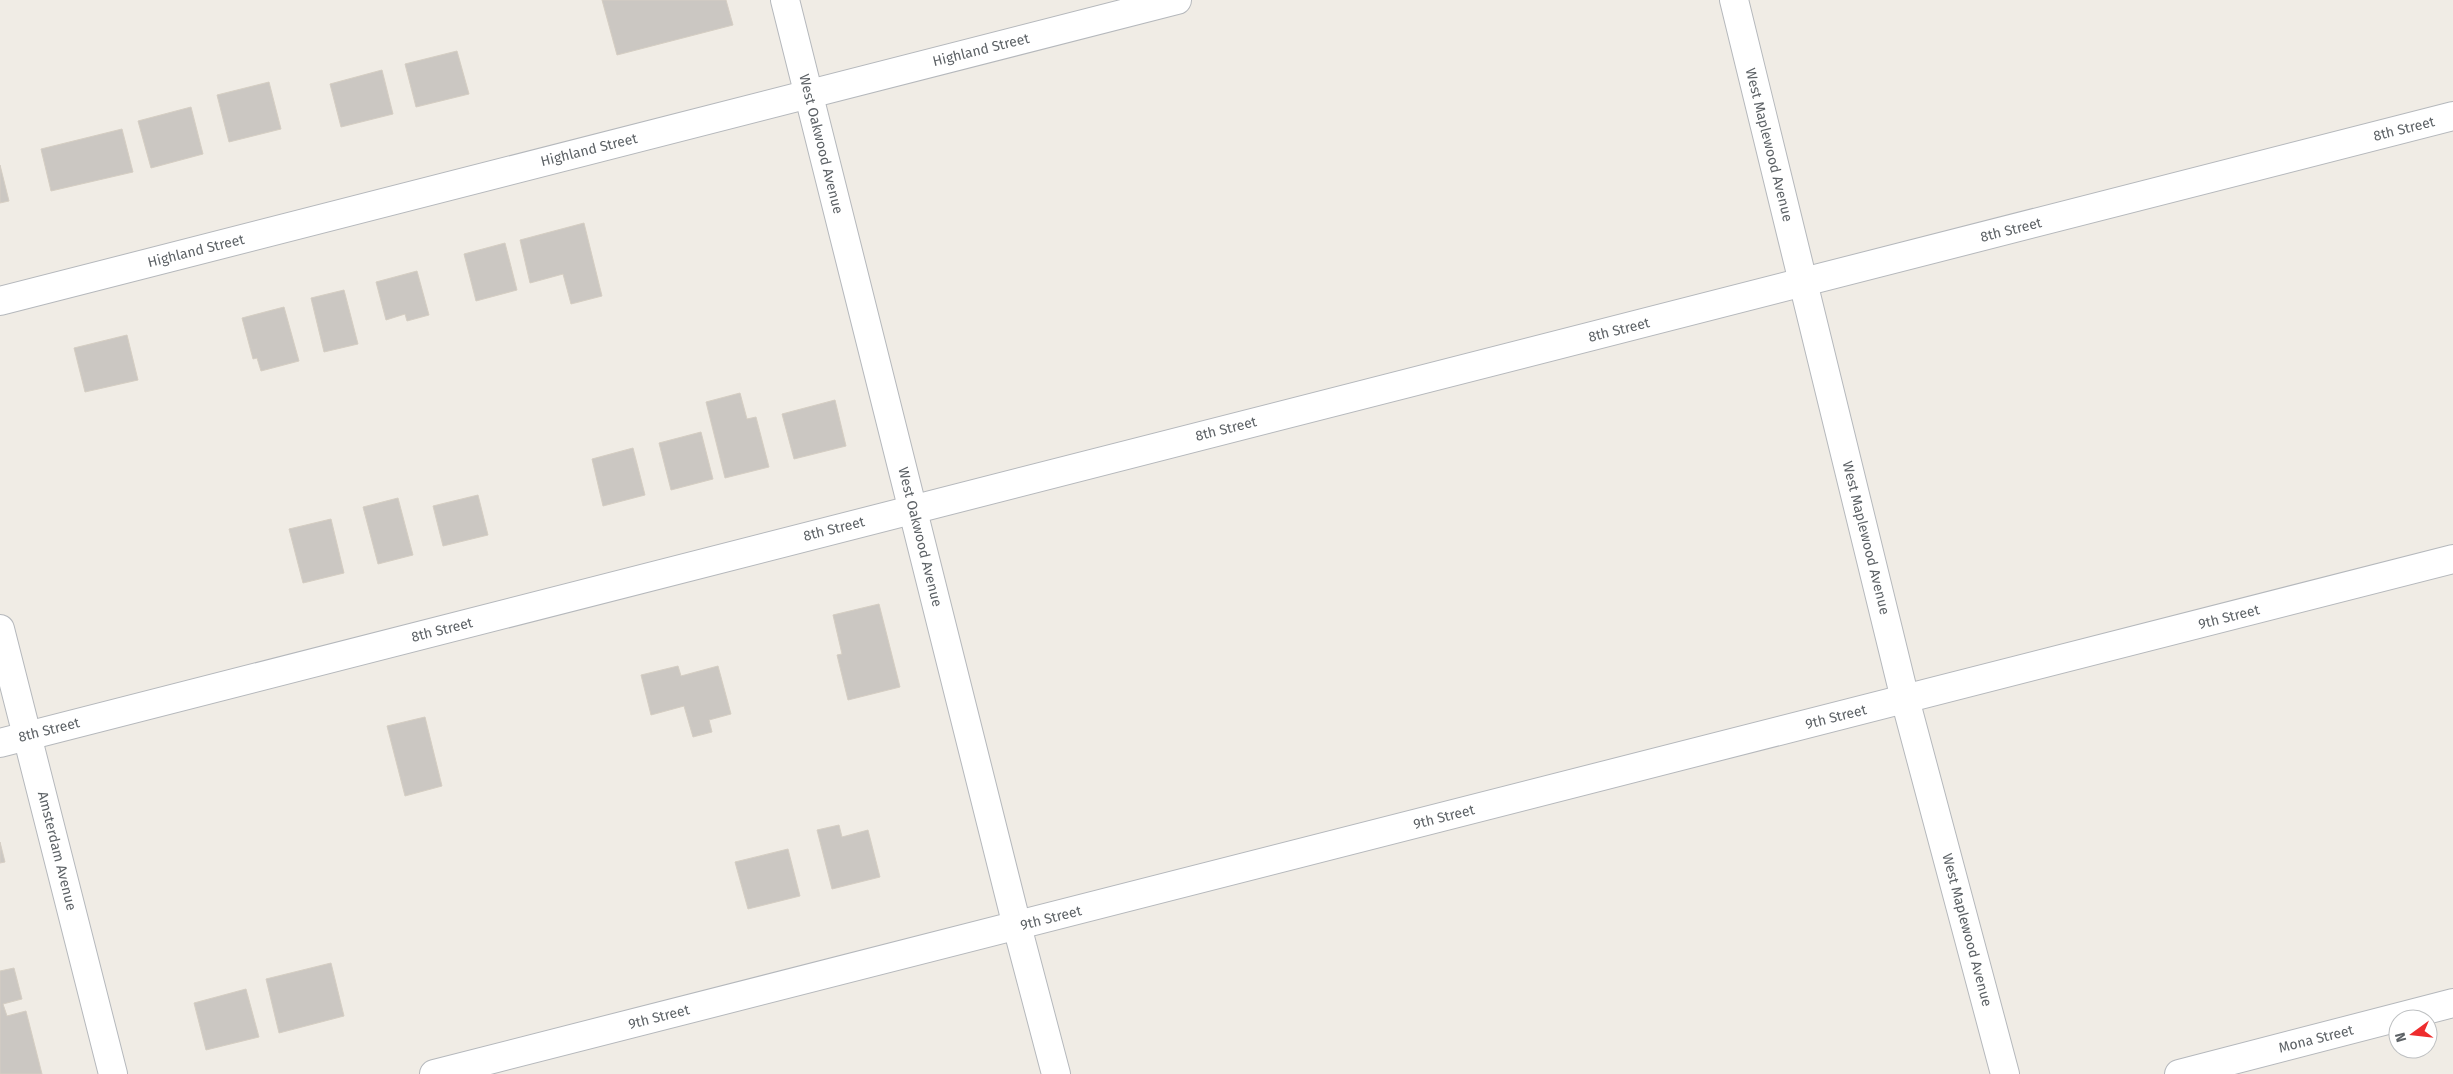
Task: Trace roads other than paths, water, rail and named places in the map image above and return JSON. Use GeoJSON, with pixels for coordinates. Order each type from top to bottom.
{"type":"FeatureCollection","features":[{"type":"Feature","properties":{"kind":"street","name":"West Oakwood Avenue"},"geometry":{"type":"LineString","coordinates":[[785,0],[1017,926],[1056,1074]]}},
{"type":"Feature","properties":{"kind":"street","name":"Highland Street"},"geometry":{"type":"LineString","coordinates":[[0,301],[1177,0]]}},
{"type":"Feature","properties":{"kind":"street","name":"West Maplewood Avenue"},"geometry":{"type":"LineString","coordinates":[[1734,0],[1906,699],[2005,1074]]}},
{"type":"Feature","properties":{"kind":"street","name":"8th Street"},"geometry":{"type":"LineString","coordinates":[[0,743],[2453,116]]}},
{"type":"Feature","properties":{"kind":"street","name":"9th Street"},"geometry":{"type":"LineString","coordinates":[[434,1074],[2453,559]]}},
{"type":"Feature","properties":{"kind":"street","name":"Amsterdam Avenue"},"geometry":{"type":"LineString","coordinates":[[0,629],[113,1074]]}},
{"type":"Feature","properties":{"kind":"street","name":"Mona Street"},"geometry":{"type":"LineString","coordinates":[[2180,1074],[2453,1003]]}}]}
